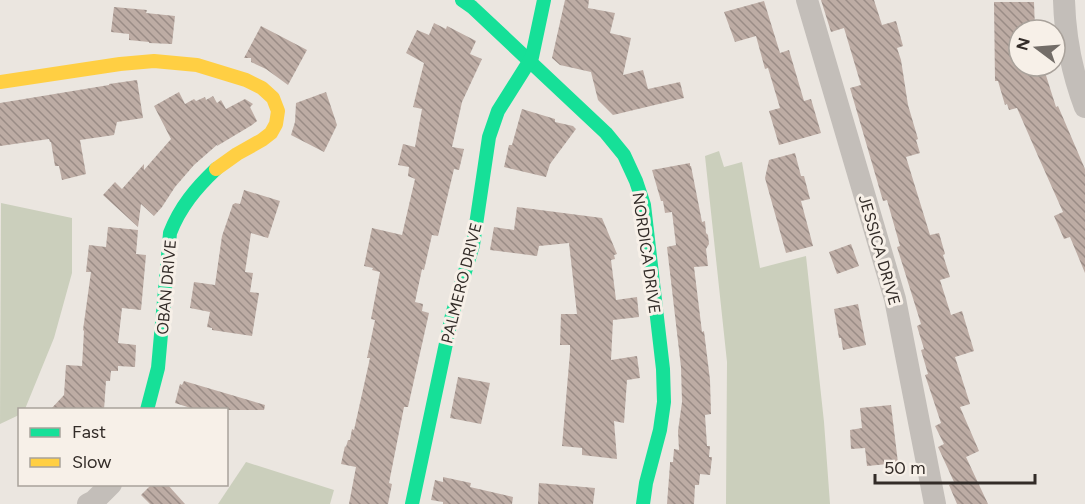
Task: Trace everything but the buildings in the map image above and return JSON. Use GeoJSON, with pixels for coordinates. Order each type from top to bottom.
{"type":"FeatureCollection","features":[{"type":"Feature","properties":{"kind":"street","name":"NORDICA DRIVE"},"geometry":{"type":"LineString","coordinates":[[462,0],[606,133],[624,155],[636,181],[644,205],[663,369],[664,402],[643,504]]}},
{"type":"Feature","properties":{"kind":"street","name":"PALMERO DRIVE"},"geometry":{"type":"LineString","coordinates":[[412,504],[452,315],[473,245],[489,137],[498,111],[532,57],[544,0]]}},
{"type":"Feature","properties":{"kind":"street","name":"JESSICA DRIVE"},"geometry":{"type":"LineString","coordinates":[[807,0],[895,299],[934,503]]}},
{"type":"Feature","properties":{"kind":"street"},"geometry":{"type":"LineString","coordinates":[[1064,0],[1070,57],[1085,107]]}},
{"type":"Feature","properties":{"kind":"street","name":"OBAN DRIVE"},"geometry":{"type":"LineString","coordinates":[[0,82],[138,61],[178,62],[210,67],[240,77],[266,90],[274,99],[278,110],[277,123],[268,137],[217,169],[194,192],[175,218],[170,233],[158,368],[148,408]]}},
{"type":"Feature","properties":{"kind":"street"},"geometry":{"type":"LineString","coordinates":[[88,504],[109,486]]}},
{"type":"Feature","properties":{"kind":"green space"},"geometry":{"type":"Polygon","coordinates":[[[719,151],[724,167],[742,162],[760,268],[806,256],[824,422],[830,504],[726,504],[727,362],[705,156],[719,151]]]}},
{"type":"Feature","properties":{"kind":"green space"},"geometry":{"type":"Polygon","coordinates":[[[1,203],[72,218],[72,273],[54,338],[25,408],[18,408],[18,415],[0,424],[1,203]]]}},
{"type":"Feature","properties":{"kind":"green space"},"geometry":{"type":"Polygon","coordinates":[[[246,462],[334,490],[330,504],[218,504],[246,462]]]}},
{"type":"Feature","properties":{"kind":"traffic: fast"},"geometry":{"type":"LineString","coordinates":[[462,0],[606,133],[624,155],[636,181],[644,205],[663,369],[664,402],[643,504]]}},
{"type":"Feature","properties":{"kind":"traffic: fast"},"geometry":{"type":"LineString","coordinates":[[412,504],[452,315],[473,245],[489,137],[498,111],[532,57],[544,0]]}},
{"type":"Feature","properties":{"kind":"traffic: fast"},"geometry":{"type":"LineString","coordinates":[[148,408],[158,368],[170,233],[189,198],[216,169]]}},
{"type":"Feature","properties":{"kind":"traffic: slow"},"geometry":{"type":"LineString","coordinates":[[0,82],[154,61],[197,65],[246,80],[262,88],[273,98],[278,111],[276,124],[271,133],[262,140],[216,169]]}}]}
